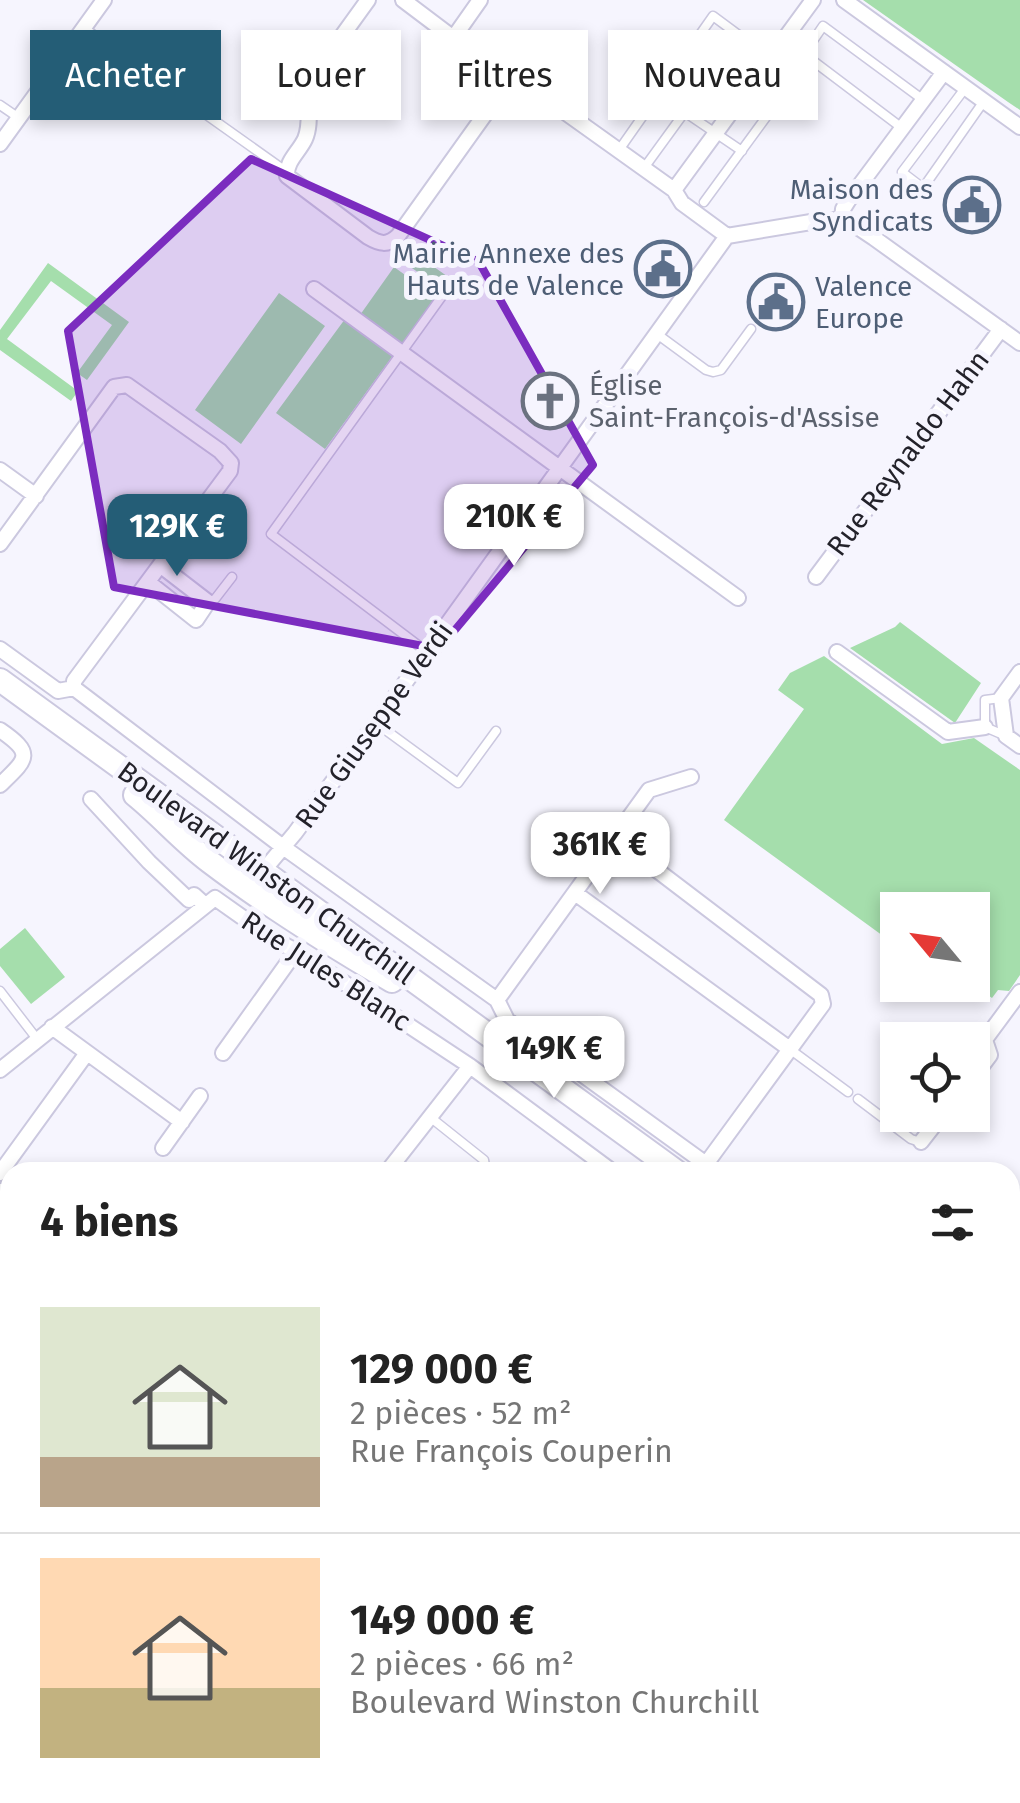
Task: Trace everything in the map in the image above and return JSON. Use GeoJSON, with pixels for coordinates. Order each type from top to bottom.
{"type":"FeatureCollection","features":[{"type":"Feature","properties":{"kind":"main road","name":"Boulevard Winston Churchill"},"geometry":{"type":"LineString","coordinates":[[0,680],[663,1162]]}},
{"type":"Feature","properties":{"kind":"main road","name":"Boulevard Winston Churchill"},"geometry":{"type":"LineString","coordinates":[[0,696],[136,795],[208,861],[296,924],[394,982],[638,1162]]}},
{"type":"Feature","properties":{"kind":"street"},"geometry":{"type":"LineString","coordinates":[[0,144],[104,0]]}},
{"type":"Feature","properties":{"kind":"street"},"geometry":{"type":"LineString","coordinates":[[368,0],[312,79],[307,135],[286,168],[286,176],[368,237],[381,244],[392,242],[481,120]]}},
{"type":"Feature","properties":{"kind":"street"},"geometry":{"type":"LineString","coordinates":[[403,0],[444,30]]}},
{"type":"Feature","properties":{"kind":"street"},"geometry":{"type":"LineString","coordinates":[[459,30],[480,0]]}},
{"type":"Feature","properties":{"kind":"street"},"geometry":{"type":"LineString","coordinates":[[791,30],[813,0]]}},
{"type":"Feature","properties":{"kind":"street"},"geometry":{"type":"LineString","coordinates":[[844,0],[1020,127]]}},
{"type":"Feature","properties":{"kind":"street"},"geometry":{"type":"LineString","coordinates":[[842,220],[848,201],[944,72]]}},
{"type":"Feature","properties":{"kind":"street"},"geometry":{"type":"LineString","coordinates":[[576,120],[674,190],[682,203],[727,236],[823,220],[853,224],[1020,343]]}},
{"type":"Feature","properties":{"kind":"street"},"geometry":{"type":"LineString","coordinates":[[674,190],[724,120]]}},
{"type":"Feature","properties":{"kind":"street","name":"Rue Giuseppe Verdi"},"geometry":{"type":"LineString","coordinates":[[248,890],[376,723],[727,236]]}},
{"type":"Feature","properties":{"kind":"street"},"geometry":{"type":"LineString","coordinates":[[314,288],[738,598]]}},
{"type":"Feature","properties":{"kind":"street","name":"Rue Reynaldo Hahn"},"geometry":{"type":"LineString","coordinates":[[816,576],[1001,329]]}},
{"type":"Feature","properties":{"kind":"street"},"geometry":{"type":"LineString","coordinates":[[0,544],[114,387],[121,384],[220,451],[231,463],[230,470],[74,682],[74,688]]}},
{"type":"Feature","properties":{"kind":"street"},"geometry":{"type":"LineString","coordinates":[[0,470],[36,496]]}},
{"type":"Feature","properties":{"kind":"street"},"geometry":{"type":"LineString","coordinates":[[148,582],[196,620],[208,602],[160,565]]}},
{"type":"Feature","properties":{"kind":"street"},"geometry":{"type":"LineString","coordinates":[[0,648],[58,691],[74,688],[283,847],[497,1000],[507,1020],[704,1162]]}},
{"type":"Feature","properties":{"kind":"street"},"geometry":{"type":"LineString","coordinates":[[837,652],[948,732],[985,727]]}},
{"type":"Feature","properties":{"kind":"street"},"geometry":{"type":"LineString","coordinates":[[1020,672],[1001,698],[1006,736],[1020,746]]}},
{"type":"Feature","properties":{"kind":"street"},"geometry":{"type":"LineString","coordinates":[[0,730],[22,746],[24,756],[0,786]]}},
{"type":"Feature","properties":{"kind":"street"},"geometry":{"type":"LineString","coordinates":[[497,1000],[649,790],[691,777]]}},
{"type":"Feature","properties":{"kind":"street"},"geometry":{"type":"LineString","coordinates":[[91,799],[189,900],[194,895],[205,905]]}},
{"type":"Feature","properties":{"kind":"street"},"geometry":{"type":"LineString","coordinates":[[616,839],[821,995],[823,1004],[716,1162]]}},
{"type":"Feature","properties":{"kind":"street"},"geometry":{"type":"LineString","coordinates":[[576,893],[790,1050]]}},
{"type":"Feature","properties":{"kind":"street","name":"Rue Jules Blanc"},"geometry":{"type":"LineString","coordinates":[[0,1070],[214,898],[470,1066],[600,1162]]}},
{"type":"Feature","properties":{"kind":"street"},"geometry":{"type":"LineString","coordinates":[[223,1053],[296,952]]}},
{"type":"Feature","properties":{"kind":"street"},"geometry":{"type":"LineString","coordinates":[[990,1033],[1020,992]]}},
{"type":"Feature","properties":{"kind":"street"},"geometry":{"type":"LineString","coordinates":[[52,1026],[182,1122]]}},
{"type":"Feature","properties":{"kind":"street"},"geometry":{"type":"LineString","coordinates":[[7,1162],[87,1053]]}},
{"type":"Feature","properties":{"kind":"street"},"geometry":{"type":"LineString","coordinates":[[396,1162],[470,1066]]}},
{"type":"Feature","properties":{"kind":"street"},"geometry":{"type":"LineString","coordinates":[[163,1148],[200,1096]]}},
{"type":"Feature","properties":{"kind":"street"},"geometry":{"type":"LineString","coordinates":[[920,1142],[928,1132]]}},
{"type":"Feature","properties":{"kind":"lane"},"geometry":{"type":"LineString","coordinates":[[703,30],[713,16],[732,30]]}},
{"type":"Feature","properties":{"kind":"lane"},"geometry":{"type":"LineString","coordinates":[[902,128],[804,54],[823,26],[923,100]]}},
{"type":"Feature","properties":{"kind":"lane"},"geometry":{"type":"LineString","coordinates":[[84,28],[287,172]]}},
{"type":"Feature","properties":{"kind":"lane"},"geometry":{"type":"LineString","coordinates":[[966,88],[902,172],[923,188],[984,101]]}},
{"type":"Feature","properties":{"kind":"lane"},"geometry":{"type":"LineString","coordinates":[[0,105],[19,118]]}},
{"type":"Feature","properties":{"kind":"lane"},"geometry":{"type":"LineString","coordinates":[[619,150],[640,120]]}},
{"type":"Feature","properties":{"kind":"lane"},"geometry":{"type":"LineString","coordinates":[[644,168],[679,120]]}},
{"type":"Feature","properties":{"kind":"lane"},"geometry":{"type":"LineString","coordinates":[[694,120],[742,151]]}},
{"type":"Feature","properties":{"kind":"lane"},"geometry":{"type":"LineString","coordinates":[[704,202],[765,120]]}},
{"type":"Feature","properties":{"kind":"lane"},"geometry":{"type":"LineString","coordinates":[[427,652],[271,534],[445,292]]}},
{"type":"Feature","properties":{"kind":"lane"},"geometry":{"type":"LineString","coordinates":[[657,334],[713,372],[721,370],[751,329]]}},
{"type":"Feature","properties":{"kind":"lane"},"geometry":{"type":"LineString","coordinates":[[208,602],[215,600],[232,577]]}},
{"type":"Feature","properties":{"kind":"lane"},"geometry":{"type":"LineString","coordinates":[[1001,698],[985,700],[985,727],[1006,736]]}},
{"type":"Feature","properties":{"kind":"lane"},"geometry":{"type":"LineString","coordinates":[[376,723],[458,783],[496,731]]}},
{"type":"Feature","properties":{"kind":"lane"},"geometry":{"type":"LineString","coordinates":[[0,991],[37,1039]]}},
{"type":"Feature","properties":{"kind":"lane"},"geometry":{"type":"LineString","coordinates":[[790,1050],[848,1092]]}},
{"type":"Feature","properties":{"kind":"lane"},"geometry":{"type":"LineString","coordinates":[[858,1099],[920,1142]]}},
{"type":"Feature","properties":{"kind":"lane"},"geometry":{"type":"LineString","coordinates":[[430,1117],[484,1162]]}},
{"type":"Feature","properties":{"kind":"highlighted area"},"geometry":{"type":"Polygon","coordinates":[[[251,159],[479,262],[593,465],[439,649],[114,587],[68,331],[251,159]]]}},
{"type":"Feature","properties":{"kind":"green space"},"geometry":{"type":"Polygon","coordinates":[[[863,0],[1020,0],[1020,110],[1008,102],[863,0]]]}},
{"type":"Feature","properties":{"kind":"green space"},"geometry":{"type":"Polygon","coordinates":[[[409,249],[451,279],[443,290],[402,261],[409,249]]]}},
{"type":"Feature","properties":{"kind":"green space"},"geometry":{"type":"Polygon","coordinates":[[[48,263],[129,322],[87,380],[77,373],[112,325],[51,281],[7,339],[78,391],[71,401],[0,350],[0,330],[48,263]]]}},
{"type":"Feature","properties":{"kind":"green space"},"geometry":{"type":"Polygon","coordinates":[[[394,267],[436,297],[402,345],[360,315],[394,267]]]}},
{"type":"Feature","properties":{"kind":"green space"},"geometry":{"type":"Polygon","coordinates":[[[279,293],[325,326],[241,444],[195,410],[279,293]]]}},
{"type":"Feature","properties":{"kind":"green space"},"geometry":{"type":"Polygon","coordinates":[[[345,319],[394,354],[325,449],[276,413],[345,319]]]}},
{"type":"Feature","properties":{"kind":"green space"},"geometry":{"type":"Polygon","coordinates":[[[900,622],[981,683],[955,723],[850,648],[900,622]]]}},
{"type":"Feature","properties":{"kind":"green space"},"geometry":{"type":"Polygon","coordinates":[[[824,656],[942,744],[974,738],[1020,770],[1020,975],[1009,991],[998,990],[990,997],[990,892],[880,892],[880,934],[724,820],[804,709],[778,690],[790,673],[824,656]]]}},
{"type":"Feature","properties":{"kind":"green space"},"geometry":{"type":"Polygon","coordinates":[[[25,928],[65,977],[31,1004],[0,966],[0,949],[25,928]]]}},
{"type":"Feature","properties":{"kind":"place","name":"Maison des Syndicats"},"geometry":{"type":"Point","coordinates":[972,205]}},
{"type":"Feature","properties":{"kind":"place","name":"Mairie Annexe des Hauts de Valence"},"geometry":{"type":"Point","coordinates":[663,269]}},
{"type":"Feature","properties":{"kind":"place","name":"Valence Europe"},"geometry":{"type":"Point","coordinates":[776,302]}},
{"type":"Feature","properties":{"kind":"place","name":"Église Saint-François-d'Assise"},"geometry":{"type":"Point","coordinates":[550,401]}}]}
